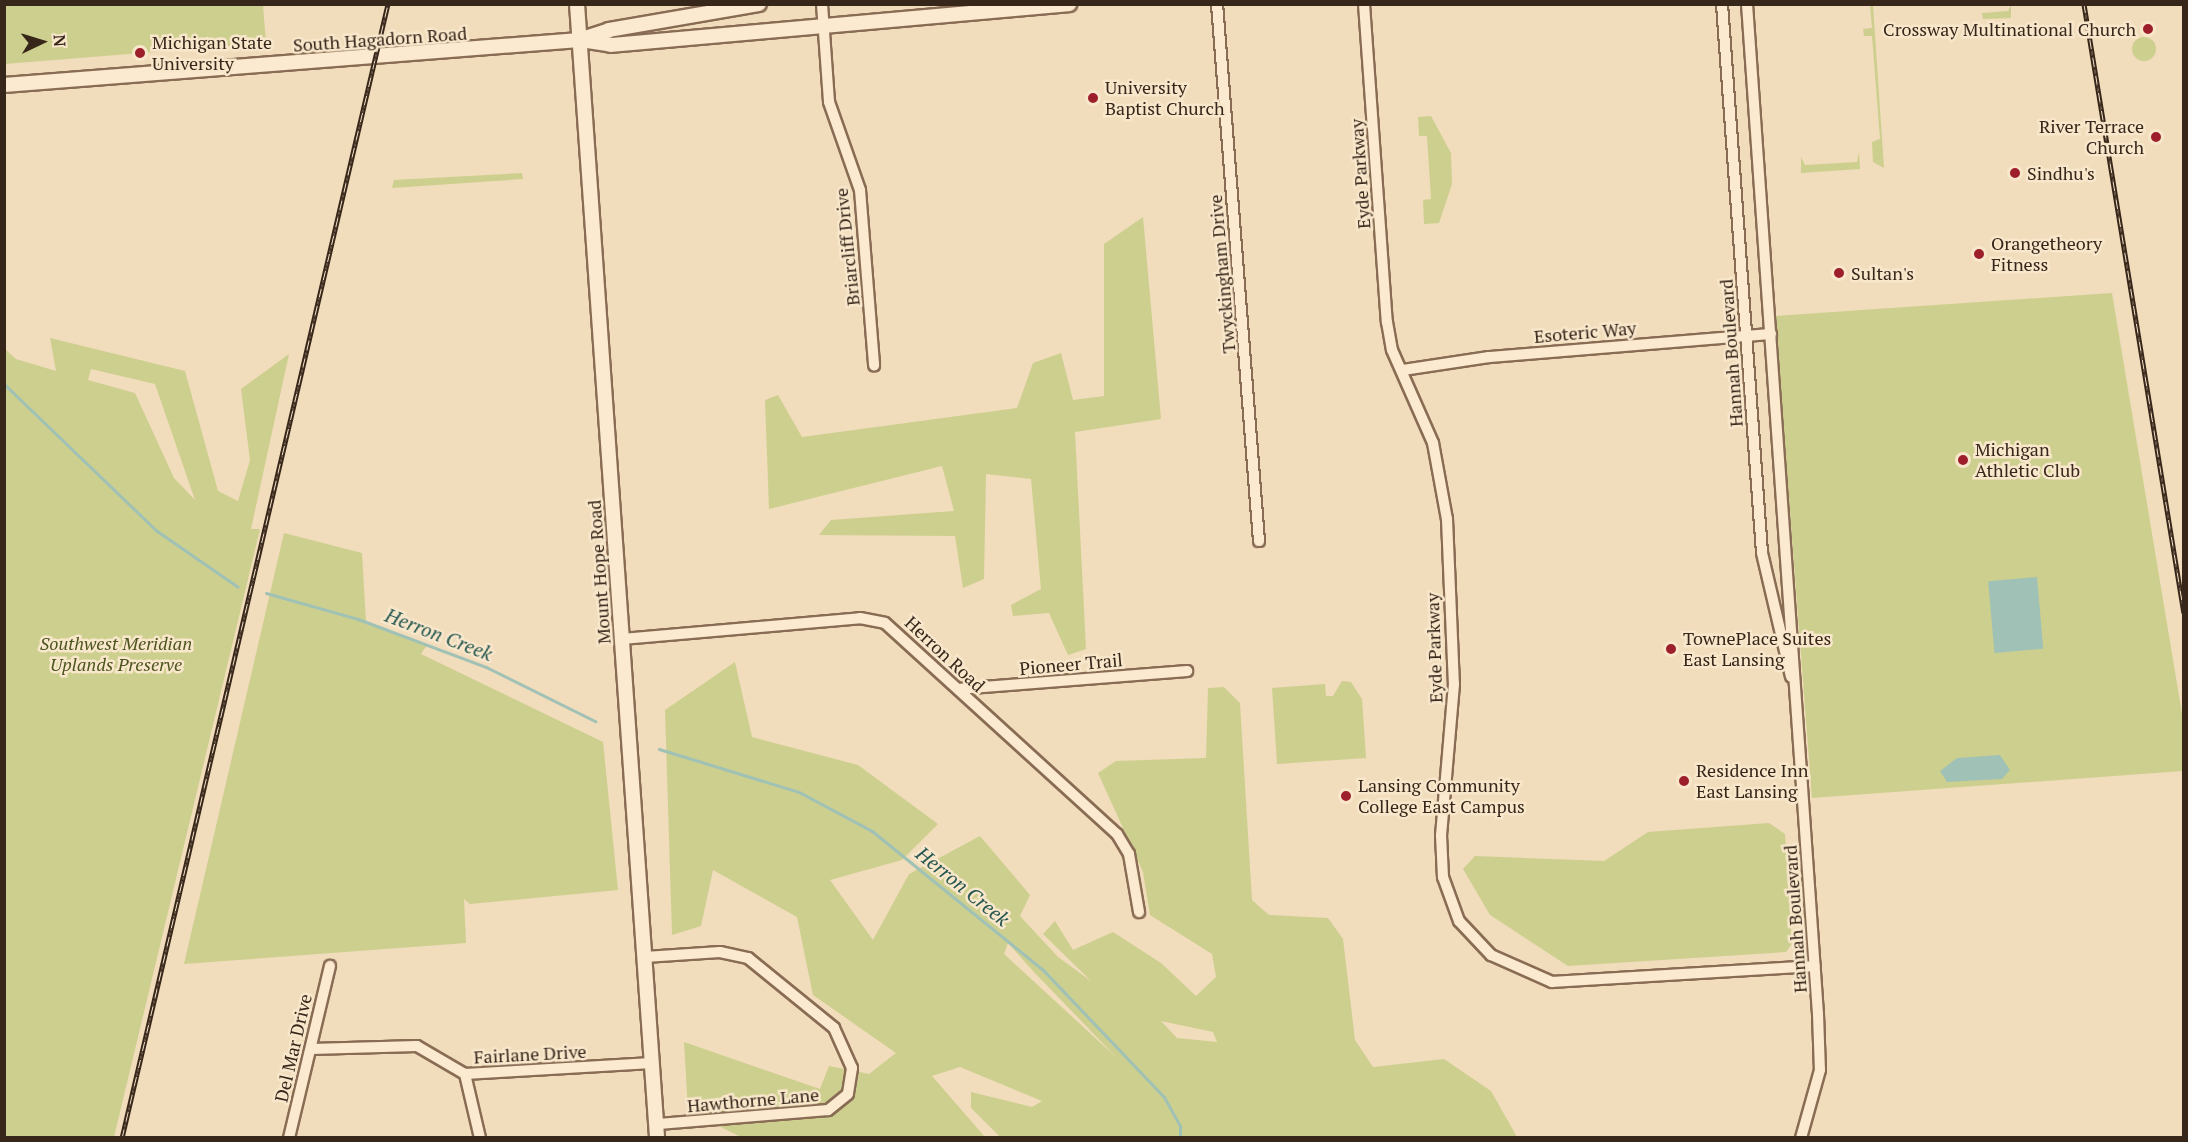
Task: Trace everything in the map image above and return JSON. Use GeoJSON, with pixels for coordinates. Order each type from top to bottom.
{"type":"FeatureCollection","features":[{"type":"Feature","properties":{"kind":"street","name":"Mount Hope Road"},"geometry":{"type":"LineString","coordinates":[[577,4],[656,1131]]}},
{"type":"Feature","properties":{"kind":"street","name":"South Hagadorn Road"},"geometry":{"type":"LineString","coordinates":[[579,40],[609,30],[759,4]]}},
{"type":"Feature","properties":{"kind":"street","name":"Briarcliff Drive"},"geometry":{"type":"LineString","coordinates":[[822,4],[829,102],[860,190],[874,365]]}},
{"type":"Feature","properties":{"kind":"street","name":"South Hagadorn Road"},"geometry":{"type":"LineString","coordinates":[[4,85],[579,40],[611,45],[823,24],[1069,4]]}},
{"type":"Feature","properties":{"kind":"street","name":"Twyckingham Drive"},"geometry":{"type":"LineString","coordinates":[[1217,4],[1259,541]]}},
{"type":"Feature","properties":{"kind":"street","name":"Eyde Parkway"},"geometry":{"type":"LineString","coordinates":[[1364,4],[1387,322],[1403,370],[1433,443],[1447,519],[1454,684],[1441,835],[1443,877],[1459,921],[1491,955],[1551,982],[1815,966]]}},
{"type":"Feature","properties":{"kind":"street","name":"Hannah Boulevard"},"geometry":{"type":"LineString","coordinates":[[1722,4],[1762,553],[1797,696]]}},
{"type":"Feature","properties":{"kind":"street","name":"Hannah Boulevard"},"geometry":{"type":"LineString","coordinates":[[1747,4],[1815,966],[1820,1070],[1802,1137]]}},
{"type":"Feature","properties":{"kind":"street","name":"Esoteric Way"},"geometry":{"type":"LineString","coordinates":[[1403,370],[1489,357],[1771,334]]}},
{"type":"Feature","properties":{"kind":"street","name":"Herron Road"},"geometry":{"type":"LineString","coordinates":[[622,639],[872,619],[892,627],[1117,834],[1129,854],[1139,912]]}},
{"type":"Feature","properties":{"kind":"street","name":"Pioneer Trail"},"geometry":{"type":"LineString","coordinates":[[958,689],[1187,671]]}},
{"type":"Feature","properties":{"kind":"street","name":"Hawthorne Lane"},"geometry":{"type":"LineString","coordinates":[[645,957],[720,952],[748,958],[834,1028],[852,1068],[848,1094],[828,1110],[656,1131]]}},
{"type":"Feature","properties":{"kind":"street","name":"Del Mar Drive"},"geometry":{"type":"LineString","coordinates":[[289,1137],[330,966]]}},
{"type":"Feature","properties":{"kind":"street","name":"Fairlane Drive"},"geometry":{"type":"LineString","coordinates":[[311,1049],[417,1046],[465,1074],[652,1063]]}},
{"type":"Feature","properties":{"kind":"street"},"geometry":{"type":"LineString","coordinates":[[465,1074],[480,1137]]}},
{"type":"Feature","properties":{"kind":"green space"},"geometry":{"type":"Polygon","coordinates":[[[5,4],[263,5],[266,43],[5,64],[5,4]]]}},
{"type":"Feature","properties":{"kind":"green space"},"geometry":{"type":"Polygon","coordinates":[[[1870,5],[1873,5],[1884,168],[1873,162],[1872,142],[1880,139],[1872,36],[1864,36],[1863,29],[1872,28],[1870,5]]]}},
{"type":"Feature","properties":{"kind":"green space"},"geometry":{"type":"Polygon","coordinates":[[[2011,5],[2011,18],[1983,19],[1982,13],[2008,11],[2011,5]]]}},
{"type":"Feature","properties":{"kind":"green space"},"geometry":{"type":"Polygon","coordinates":[[[2144,37],[2152,41],[2156,49],[2152,57],[2144,61],[2136,57],[2132,49],[2136,41],[2144,37]]]}},
{"type":"Feature","properties":{"kind":"green space"},"geometry":{"type":"Polygon","coordinates":[[[1431,116],[1451,153],[1452,184],[1439,223],[1424,224],[1423,200],[1431,199],[1427,136],[1419,136],[1418,117],[1431,116]]]}},
{"type":"Feature","properties":{"kind":"green space"},"geometry":{"type":"Polygon","coordinates":[[[1859,152],[1860,169],[1801,173],[1801,157],[1805,165],[1857,162],[1859,152]]]}},
{"type":"Feature","properties":{"kind":"green space"},"geometry":{"type":"Polygon","coordinates":[[[522,173],[523,179],[392,188],[394,180],[522,173]]]}},
{"type":"Feature","properties":{"kind":"green space"},"geometry":{"type":"Polygon","coordinates":[[[1143,217],[1161,419],[1075,432],[1086,649],[1068,655],[1049,613],[1013,616],[1011,605],[1041,589],[1031,479],[986,474],[984,579],[963,588],[955,536],[819,535],[831,520],[954,511],[942,466],[769,509],[765,400],[778,395],[802,437],[1017,408],[1033,363],[1061,353],[1073,400],[1104,396],[1104,244],[1143,217]]]}},
{"type":"Feature","properties":{"kind":"green space","name":"Michigan Athletic Club"},"geometry":{"type":"Polygon","coordinates":[[[2112,293],[2183,720],[2183,771],[1812,798],[1775,316],[2112,293]]]}},
{"type":"Feature","properties":{"kind":"green space","name":"Southwest Meridian Uplands Preserve"},"geometry":{"type":"Polygon","coordinates":[[[50,338],[185,371],[218,491],[238,501],[250,460],[241,389],[289,354],[251,529],[260,529],[114,1137],[5,1137],[5,349],[16,359],[56,371],[50,338]],[[91,369],[88,380],[135,393],[174,478],[195,500],[155,384],[91,369]]]}},
{"type":"Feature","properties":{"kind":"green space"},"geometry":{"type":"Polygon","coordinates":[[[284,533],[362,553],[366,622],[427,645],[421,654],[603,742],[618,890],[470,904],[464,899],[466,943],[184,964],[284,533]]]}},
{"type":"Feature","properties":{"kind":"green space"},"geometry":{"type":"Polygon","coordinates":[[[735,662],[752,737],[858,765],[938,824],[902,860],[830,880],[873,940],[909,874],[980,836],[1030,895],[1020,916],[1058,957],[1091,981],[1043,934],[1055,921],[1073,950],[1113,932],[1161,963],[1196,996],[1216,977],[1212,954],[1150,915],[1143,872],[1098,773],[1116,761],[1206,758],[1208,688],[1224,687],[1240,703],[1252,900],[1269,915],[1328,918],[1343,939],[1355,1040],[1373,1067],[1444,1059],[1491,1091],[1517,1137],[1000,1137],[971,1108],[971,1092],[1032,1107],[1042,1101],[960,1067],[932,1076],[985,1137],[741,1137],[688,1111],[684,1042],[820,1089],[829,1066],[869,1074],[896,1053],[813,995],[797,917],[713,870],[701,926],[672,935],[665,710],[735,662]],[[1008,943],[1004,954],[1116,1057],[1033,971],[1008,943]],[[1161,1021],[1177,1038],[1217,1042],[1213,1032],[1161,1021]]]}},
{"type":"Feature","properties":{"kind":"green space"},"geometry":{"type":"Polygon","coordinates":[[[1342,681],[1351,682],[1362,699],[1366,758],[1277,764],[1272,688],[1325,684],[1326,696],[1333,696],[1342,681]]]}},
{"type":"Feature","properties":{"kind":"green space"},"geometry":{"type":"Polygon","coordinates":[[[1769,823],[1785,834],[1792,944],[1786,952],[1568,966],[1490,915],[1463,869],[1475,856],[1604,861],[1648,832],[1769,823]]]}},
{"type":"Feature","properties":{"kind":"water"},"geometry":{"type":"Polygon","coordinates":[[[2037,577],[2043,649],[1994,653],[1988,581],[2037,577]]]}},
{"type":"Feature","properties":{"kind":"water"},"geometry":{"type":"Polygon","coordinates":[[[2000,755],[2010,770],[2002,779],[1947,782],[1940,771],[1957,758],[2000,755]]]}},
{"type":"Feature","properties":{"kind":"waterway","name":"Herron Creek"},"geometry":{"type":"LineString","coordinates":[[4,384],[157,531],[238,587]]}},
{"type":"Feature","properties":{"kind":"waterway","name":"Herron Creek"},"geometry":{"type":"LineString","coordinates":[[266,593],[358,619],[486,667],[595,721]]}},
{"type":"Feature","properties":{"kind":"waterway","name":"Herron Creek"},"geometry":{"type":"LineString","coordinates":[[659,749],[799,792],[872,831],[1044,971],[1164,1097],[1180,1126],[1180,1138]]}},
{"type":"Feature","properties":{"kind":"railway"},"geometry":{"type":"LineString","coordinates":[[122,1138],[388,4]]}},
{"type":"Feature","properties":{"kind":"railway"},"geometry":{"type":"LineString","coordinates":[[2084,4],[2184,613]]}},
{"type":"Feature","properties":{"kind":"place","name":"Crossway Multinational Church"},"geometry":{"type":"Point","coordinates":[2148,29]}},
{"type":"Feature","properties":{"kind":"place","name":"Michigan State University"},"geometry":{"type":"Point","coordinates":[140,53]}},
{"type":"Feature","properties":{"kind":"place","name":"University Baptist Church"},"geometry":{"type":"Point","coordinates":[1093,98]}},
{"type":"Feature","properties":{"kind":"place","name":"River Terrace Church"},"geometry":{"type":"Point","coordinates":[2156,137]}},
{"type":"Feature","properties":{"kind":"place","name":"Sindhu's"},"geometry":{"type":"Point","coordinates":[2015,173]}},
{"type":"Feature","properties":{"kind":"place","name":"Orangetheory Fitness"},"geometry":{"type":"Point","coordinates":[1979,254]}},
{"type":"Feature","properties":{"kind":"place","name":"Sultan's"},"geometry":{"type":"Point","coordinates":[1839,273]}},
{"type":"Feature","properties":{"kind":"place","name":"Michigan Athletic Club"},"geometry":{"type":"Point","coordinates":[1963,460]}},
{"type":"Feature","properties":{"kind":"place","name":"TownePlace Suites East Lansing"},"geometry":{"type":"Point","coordinates":[1671,649]}},
{"type":"Feature","properties":{"kind":"place","name":"Residence Inn East Lansing"},"geometry":{"type":"Point","coordinates":[1684,781]}},
{"type":"Feature","properties":{"kind":"place","name":"Lansing Community College East Campus"},"geometry":{"type":"Point","coordinates":[1346,796]}}]}
